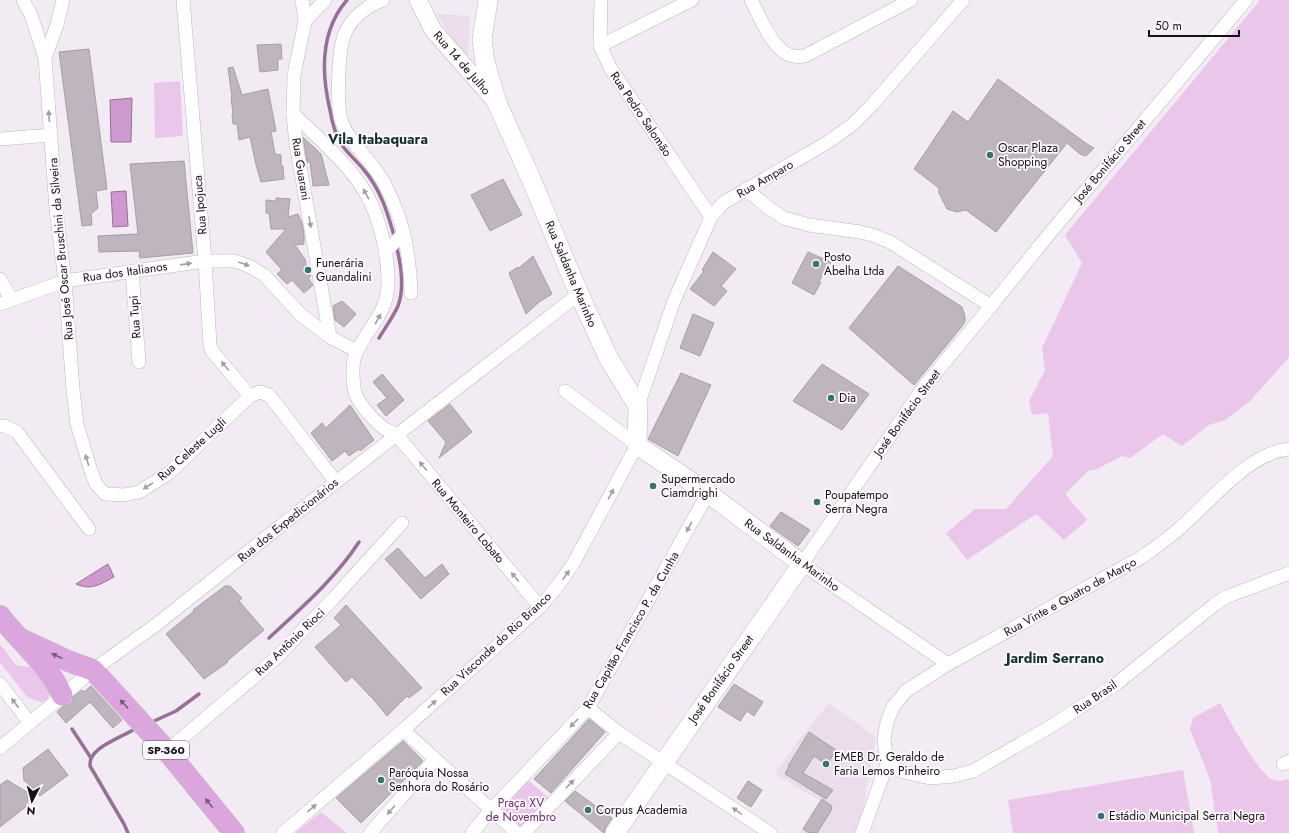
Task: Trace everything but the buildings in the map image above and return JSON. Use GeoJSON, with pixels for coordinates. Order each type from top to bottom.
{"type":"FeatureCollection","features":[{"type":"Feature","properties":{"kind":"main road","name":"Rua Saldanha Marinho"},"geometry":{"type":"LineString","coordinates":[[488,0],[482,40],[485,62],[497,103],[608,359],[638,406]]}},
{"type":"Feature","properties":{"kind":"main road"},"geometry":{"type":"LineString","coordinates":[[638,406],[638,445]]}},
{"type":"Feature","properties":{"kind":"main road","name":"Rua Saldanha Marinho"},"geometry":{"type":"LineString","coordinates":[[638,445],[708,493],[802,564]]}},
{"type":"Feature","properties":{"kind":"main road","name":"José Bonifácio Street"},"geometry":{"type":"LineString","coordinates":[[615,833],[802,564]]}},
{"type":"Feature","properties":{"kind":"main road","name":"SP-360"},"geometry":{"type":"LineString","coordinates":[[0,616],[21,639],[68,661],[93,670],[167,751],[234,833]]}},
{"type":"Feature","properties":{"kind":"main road"},"geometry":{"type":"LineString","coordinates":[[21,639],[49,672],[62,695]]}},
{"type":"Feature","properties":{"kind":"street"},"geometry":{"type":"LineString","coordinates":[[23,0],[31,15],[45,58]]}},
{"type":"Feature","properties":{"kind":"street","name":"Rua José Oscar Bruschini da Silveira"},"geometry":{"type":"LineString","coordinates":[[63,0],[57,25],[45,58],[56,209],[65,281],[77,424],[96,484],[105,494]]}},
{"type":"Feature","properties":{"kind":"street","name":"Rua Ipojuca"},"geometry":{"type":"LineString","coordinates":[[183,0],[205,261],[210,345],[212,351],[250,396]]}},
{"type":"Feature","properties":{"kind":"street","name":"Rua Guarani"},"geometry":{"type":"LineString","coordinates":[[302,0],[305,21],[294,75],[293,114],[296,144],[330,337]]}},
{"type":"Feature","properties":{"kind":"street"},"geometry":{"type":"LineString","coordinates":[[305,21],[324,0]]}},
{"type":"Feature","properties":{"kind":"street"},"geometry":{"type":"LineString","coordinates":[[383,0],[376,2],[358,15],[345,33],[341,52],[339,102],[342,122],[349,136],[380,175],[393,202],[403,234],[410,271],[411,293]]}},
{"type":"Feature","properties":{"kind":"street","name":"Rua 14 de Julho"},"geometry":{"type":"LineString","coordinates":[[418,0],[433,30],[497,103]]}},
{"type":"Feature","properties":{"kind":"street","name":"Rua Pedro Salomão"},"geometry":{"type":"LineString","coordinates":[[601,0],[600,46],[611,69],[711,218]]}},
{"type":"Feature","properties":{"kind":"street"},"geometry":{"type":"LineString","coordinates":[[600,46],[692,0]]}},
{"type":"Feature","properties":{"kind":"street"},"geometry":{"type":"LineString","coordinates":[[751,0],[773,42],[782,52],[792,56],[805,56],[911,0]]}},
{"type":"Feature","properties":{"kind":"street","name":"Rua Amparo"},"geometry":{"type":"LineString","coordinates":[[638,406],[674,301],[711,218],[723,203],[828,142],[852,125],[872,105],[963,0]]}},
{"type":"Feature","properties":{"kind":"street","name":"José Bonifácio Street"},"geometry":{"type":"LineString","coordinates":[[802,564],[923,388],[992,306],[1050,233],[1246,0]]}},
{"type":"Feature","properties":{"kind":"street"},"geometry":{"type":"LineString","coordinates":[[293,114],[312,131],[348,170],[365,192],[376,214],[387,250],[388,282],[386,300],[380,316],[357,351]]}},
{"type":"Feature","properties":{"kind":"street"},"geometry":{"type":"LineString","coordinates":[[0,139],[51,135]]}},
{"type":"Feature","properties":{"kind":"street"},"geometry":{"type":"LineString","coordinates":[[746,189],[766,206],[784,218],[809,225],[860,232],[873,235],[890,242],[992,306]]}},
{"type":"Feature","properties":{"kind":"street"},"geometry":{"type":"LineString","coordinates":[[387,250],[403,234]]}},
{"type":"Feature","properties":{"kind":"street","name":"Rua dos Italianos"},"geometry":{"type":"LineString","coordinates":[[5,302],[65,281],[205,261],[236,261],[264,275],[301,314],[330,337],[357,351]]}},
{"type":"Feature","properties":{"kind":"street","name":"Rua Tupi"},"geometry":{"type":"LineString","coordinates":[[132,271],[139,362]]}},
{"type":"Feature","properties":{"kind":"street"},"geometry":{"type":"LineString","coordinates":[[0,279],[5,302]]}},
{"type":"Feature","properties":{"kind":"street","name":"Rua dos Expedicionários"},"geometry":{"type":"LineString","coordinates":[[0,748],[93,670],[157,624],[336,482],[579,294]]}},
{"type":"Feature","properties":{"kind":"street","name":"Rua Monteiro Lobato"},"geometry":{"type":"LineString","coordinates":[[357,351],[353,366],[354,383],[356,393],[361,403],[382,427],[397,435],[540,607]]}},
{"type":"Feature","properties":{"kind":"street","name":"Rua Saldanha Marinho"},"geometry":{"type":"LineString","coordinates":[[565,391],[638,445]]}},
{"type":"Feature","properties":{"kind":"street"},"geometry":{"type":"LineString","coordinates":[[250,396],[260,392],[269,395],[336,482]]}},
{"type":"Feature","properties":{"kind":"street","name":"Rua Celeste Lugli"},"geometry":{"type":"LineString","coordinates":[[105,494],[124,496],[139,492],[169,472],[250,396]]}},
{"type":"Feature","properties":{"kind":"street"},"geometry":{"type":"LineString","coordinates":[[0,426],[4,426],[17,432],[89,529]]}},
{"type":"Feature","properties":{"kind":"street","name":"Rua Visconde do Rio Branco"},"geometry":{"type":"LineString","coordinates":[[283,833],[403,730],[540,607],[573,564],[638,445]]}},
{"type":"Feature","properties":{"kind":"street","name":"Rua Vinte e Quatro de Março"},"geometry":{"type":"LineString","coordinates":[[887,764],[884,739],[888,722],[893,707],[906,691],[948,664],[1142,557],[1170,537],[1242,470],[1270,453],[1289,449]]}},
{"type":"Feature","properties":{"kind":"street","name":"Rua Capitão Francisco P. da Cunha"},"geometry":{"type":"LineString","coordinates":[[472,833],[491,810],[588,708],[708,493]]}},
{"type":"Feature","properties":{"kind":"street","name":"Rua Antônio Rioci"},"geometry":{"type":"LineString","coordinates":[[167,751],[275,659],[333,599],[402,523]]}},
{"type":"Feature","properties":{"kind":"street","name":"Rua Saldanha Marinho"},"geometry":{"type":"LineString","coordinates":[[802,564],[948,664]]}},
{"type":"Feature","properties":{"kind":"street","name":"Rua Brasil"},"geometry":{"type":"LineString","coordinates":[[887,764],[904,772],[930,778],[954,776],[973,770],[1053,725],[1116,684],[1226,597],[1289,572]]}},
{"type":"Feature","properties":{"kind":"street"},"geometry":{"type":"LineString","coordinates":[[0,684],[30,722]]}},
{"type":"Feature","properties":{"kind":"street"},"geometry":{"type":"LineString","coordinates":[[588,708],[619,733],[770,833]]}},
{"type":"Feature","properties":{"kind":"street"},"geometry":{"type":"LineString","coordinates":[[403,730],[517,833]]}},
{"type":"Feature","properties":{"kind":"street"},"geometry":{"type":"LineString","coordinates":[[524,833],[619,733]]}},
{"type":"Feature","properties":{"kind":"street"},"geometry":{"type":"LineString","coordinates":[[370,833],[435,759]]}},
{"type":"Feature","properties":{"kind":"street"},"geometry":{"type":"LineString","coordinates":[[862,833],[887,764]]}},
{"type":"Feature","properties":{"kind":"shaded area"},"geometry":{"type":"Polygon","coordinates":[[[437,14],[470,16],[468,58],[462,57],[437,14]]]}},
{"type":"Feature","properties":{"kind":"shaded area"},"geometry":{"type":"Polygon","coordinates":[[[132,98],[131,142],[111,142],[110,100],[132,98]]]}},
{"type":"Feature","properties":{"kind":"shaded area"},"geometry":{"type":"Polygon","coordinates":[[[126,191],[128,226],[113,227],[111,192],[126,191]]]}},
{"type":"Feature","properties":{"kind":"shaded area"},"geometry":{"type":"Polygon","coordinates":[[[108,564],[114,577],[91,587],[76,584],[108,564]]]}},
{"type":"Feature","properties":{"kind":"shaded area","name":"EMEB Dr. Geraldo de Faria Lemos Pinheiro"},"geometry":{"type":"Polygon","coordinates":[[[829,703],[876,737],[862,815],[855,833],[800,833],[819,800],[775,774],[794,746],[829,703]]]}},
{"type":"Feature","properties":{"kind":"green space"},"geometry":{"type":"Polygon","coordinates":[[[1260,0],[1289,0],[1289,357],[1250,401],[1225,420],[1209,425],[1182,446],[1163,434],[1130,458],[1122,456],[1097,469],[1088,471],[1065,494],[1087,520],[1064,540],[1036,514],[967,560],[946,533],[975,509],[1006,509],[1053,456],[1048,413],[1032,415],[1029,401],[1045,370],[1042,348],[1082,263],[1065,235],[1260,0]]]}},
{"type":"Feature","properties":{"kind":"green space"},"geometry":{"type":"Polygon","coordinates":[[[180,81],[183,136],[155,138],[154,83],[180,81]]]}},
{"type":"Feature","properties":{"kind":"green space"},"geometry":{"type":"Polygon","coordinates":[[[0,644],[16,665],[35,668],[51,690],[47,700],[42,702],[27,697],[0,662],[0,644]]]}},
{"type":"Feature","properties":{"kind":"green space"},"geometry":{"type":"Polygon","coordinates":[[[1220,703],[1244,744],[1265,774],[1276,781],[1289,779],[1289,833],[1218,833],[1210,780],[1190,729],[1193,718],[1220,703]]]}},
{"type":"Feature","properties":{"kind":"green space","name":"Estádio Municipal Serra Negra"},"geometry":{"type":"Polygon","coordinates":[[[1183,770],[1194,833],[1013,833],[1008,800],[1183,770]]]}},
{"type":"Feature","properties":{"kind":"green space","name":"Praça XV de Novembro"},"geometry":{"type":"Polygon","coordinates":[[[528,780],[550,799],[521,831],[500,812],[528,780]]]}},
{"type":"Feature","properties":{"kind":"green space"},"geometry":{"type":"Polygon","coordinates":[[[321,812],[347,833],[295,833],[321,812]]]}},
{"type":"Feature","properties":{"kind":"waterway"},"geometry":{"type":"LineString","coordinates":[[347,0],[338,12],[327,38],[324,67],[327,96],[337,137],[375,186],[387,211],[395,239]]}},
{"type":"Feature","properties":{"kind":"waterway"},"geometry":{"type":"LineString","coordinates":[[379,338],[396,310],[400,299],[402,276],[396,245]]}},
{"type":"Feature","properties":{"kind":"waterway"},"geometry":{"type":"LineString","coordinates":[[269,638],[328,581],[350,556],[359,542]]}},
{"type":"Feature","properties":{"kind":"waterway"},"geometry":{"type":"LineString","coordinates":[[152,722],[176,711],[199,694]]}},
{"type":"Feature","properties":{"kind":"waterway"},"geometry":{"type":"LineString","coordinates":[[72,729],[91,758]]}},
{"type":"Feature","properties":{"kind":"waterway"},"geometry":{"type":"LineString","coordinates":[[128,833],[90,766],[90,760],[99,749],[133,730]]}},
{"type":"Feature","properties":{"kind":"place","name":"Oscar Plaza Shopping"},"geometry":{"type":"Point","coordinates":[990,155]}},
{"type":"Feature","properties":{"kind":"place","name":"Posto Abelha Ltda"},"geometry":{"type":"Point","coordinates":[816,264]}},
{"type":"Feature","properties":{"kind":"place","name":"Funerária Guandalini"},"geometry":{"type":"Point","coordinates":[308,270]}},
{"type":"Feature","properties":{"kind":"place","name":"Dia"},"geometry":{"type":"Point","coordinates":[831,398]}},
{"type":"Feature","properties":{"kind":"place","name":"Supermercado Ciamdrighi"},"geometry":{"type":"Point","coordinates":[653,486]}},
{"type":"Feature","properties":{"kind":"place","name":"Poupatempo Serra Negra"},"geometry":{"type":"Point","coordinates":[817,502]}},
{"type":"Feature","properties":{"kind":"place","name":"EMEB Dr. Geraldo de Faria Lemos Pinheiro"},"geometry":{"type":"Point","coordinates":[826,764]}},
{"type":"Feature","properties":{"kind":"place","name":"Paróquia Nossa Senhora do Rosário"},"geometry":{"type":"Point","coordinates":[381,780]}},
{"type":"Feature","properties":{"kind":"place","name":"Corpus Academia"},"geometry":{"type":"Point","coordinates":[588,810]}},
{"type":"Feature","properties":{"kind":"place","name":"Estádio Municipal Serra Negra"},"geometry":{"type":"Point","coordinates":[1101,816]}},
{"type":"Feature","properties":{"kind":"district","name":"Vila Itabaquara"},"geometry":{"type":"Point","coordinates":[378,139]}},
{"type":"Feature","properties":{"kind":"district","name":"Jardim Serrano"},"geometry":{"type":"Point","coordinates":[1055,658]}}]}
